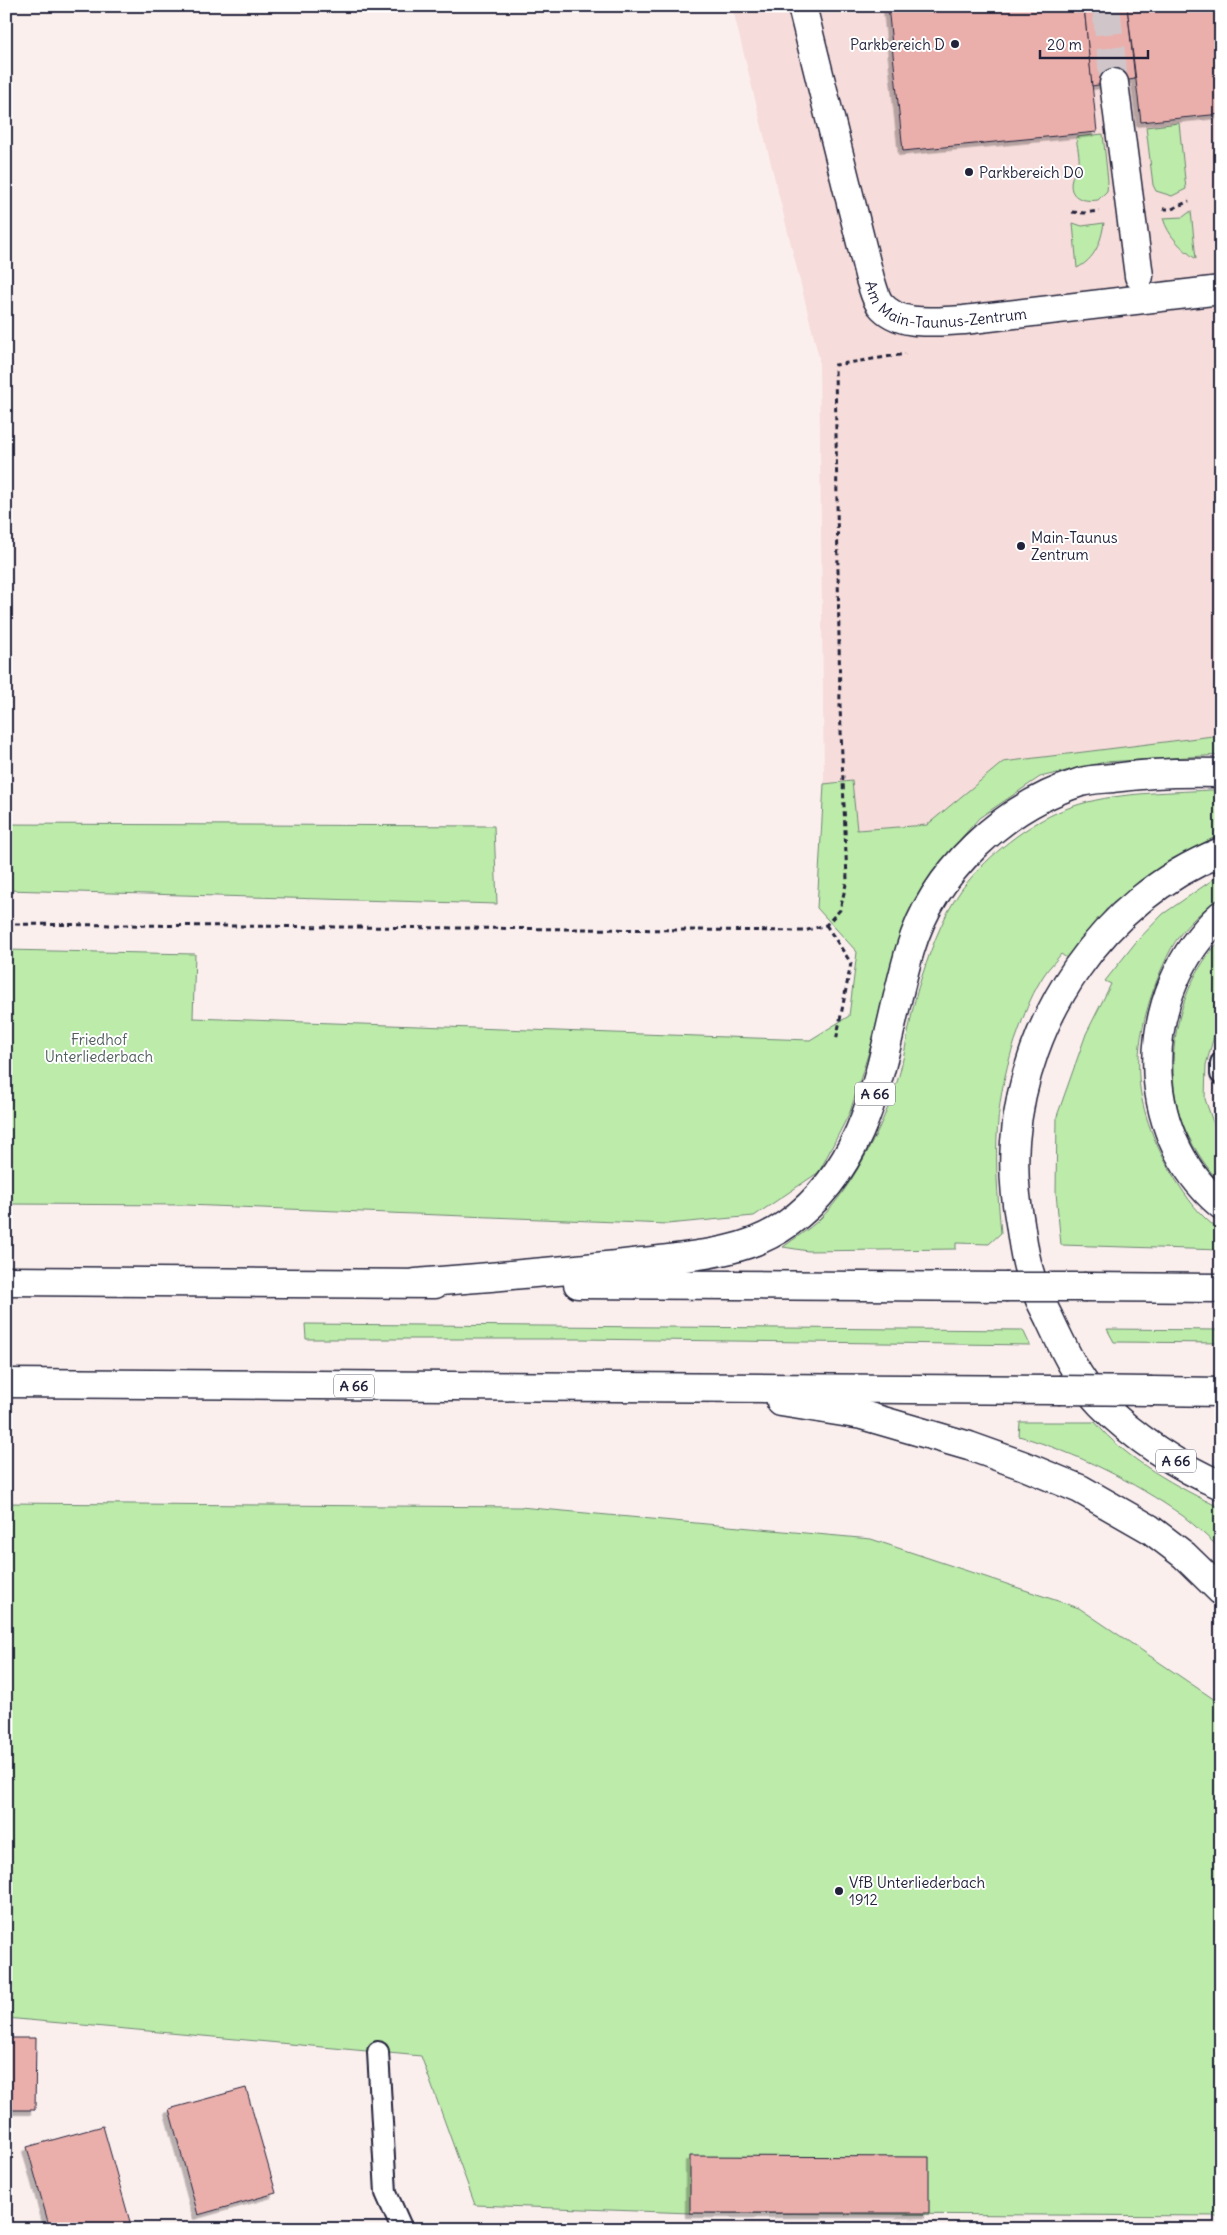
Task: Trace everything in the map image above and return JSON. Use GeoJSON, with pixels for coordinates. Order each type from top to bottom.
{"type":"FeatureCollection","features":[{"type":"Feature","properties":{"kind":"main road","name":"Am Main-Taunus-Zentrum"},"geometry":{"type":"LineString","coordinates":[[802,6],[870,279],[879,303],[890,314],[922,322],[964,320],[1221,290]]}},
{"type":"Feature","properties":{"kind":"main road"},"geometry":{"type":"LineString","coordinates":[[1114,83],[1140,276]]}},
{"type":"Feature","properties":{"kind":"main road","name":"A 66"},"geometry":{"type":"LineString","coordinates":[[416,1283],[610,1266],[704,1254],[745,1245],[786,1225],[818,1196],[853,1146],[871,1105],[882,1069],[910,947],[925,912],[948,876],[987,833],[1025,806],[1082,782],[1143,774],[1221,773]]}},
{"type":"Feature","properties":{"kind":"main road","name":"A 66"},"geometry":{"type":"LineString","coordinates":[[1221,852],[1182,871],[1118,918],[1082,960],[1041,1032],[1019,1104],[1014,1144],[1015,1192],[1025,1254],[1034,1285],[1072,1364],[1101,1404],[1134,1432],[1163,1453],[1221,1485]]}},
{"type":"Feature","properties":{"kind":"main road"},"geometry":{"type":"LineString","coordinates":[[1221,915],[1191,950],[1173,982],[1163,1011],[1158,1041],[1157,1075],[1161,1108],[1175,1144],[1192,1174],[1221,1205]]}},
{"type":"Feature","properties":{"kind":"main road","name":"A 66"},"geometry":{"type":"LineString","coordinates":[[6,1281],[1221,1288]]}},
{"type":"Feature","properties":{"kind":"main road","name":"A 66"},"geometry":{"type":"LineString","coordinates":[[6,1383],[1221,1392]]}},
{"type":"Feature","properties":{"kind":"main road"},"geometry":{"type":"LineString","coordinates":[[701,1388],[862,1416],[969,1446],[1022,1465],[1080,1489],[1150,1529],[1184,1555],[1221,1591]]}},
{"type":"Feature","properties":{"kind":"lane"},"geometry":{"type":"LineString","coordinates":[[1221,1063],[1221,1074]]}},
{"type":"Feature","properties":{"kind":"lane"},"geometry":{"type":"LineString","coordinates":[[378,2052],[386,2193],[402,2229]]}},
{"type":"Feature","properties":{"kind":"path"},"geometry":{"type":"LineString","coordinates":[[6,924],[794,931],[804,931],[826,925],[840,910],[846,880],[840,696],[835,365],[873,358]]}},
{"type":"Feature","properties":{"kind":"path"},"geometry":{"type":"LineString","coordinates":[[826,925],[850,963],[836,1042]]}},
{"type":"Feature","properties":{"kind":"shaded area","name":"Main-Taunus Zentrum"},"geometry":{"type":"Polygon","coordinates":[[[732,6],[1221,6],[1221,735],[1003,762],[927,825],[857,830],[852,781],[824,784],[819,358],[732,6]]]}},
{"type":"Feature","properties":{"kind":"green space"},"geometry":{"type":"Polygon","coordinates":[[[1179,123],[1186,189],[1172,196],[1156,191],[1153,185],[1146,127],[1179,123]]]}},
{"type":"Feature","properties":{"kind":"green space"},"geometry":{"type":"Polygon","coordinates":[[[1103,134],[1108,181],[1107,191],[1098,200],[1082,199],[1074,194],[1071,185],[1079,165],[1076,137],[1103,134]]]}},
{"type":"Feature","properties":{"kind":"green space"},"geometry":{"type":"Polygon","coordinates":[[[1191,211],[1196,259],[1176,242],[1168,231],[1163,218],[1183,217],[1191,211]]]}},
{"type":"Feature","properties":{"kind":"green space"},"geometry":{"type":"Polygon","coordinates":[[[1073,223],[1082,226],[1104,223],[1101,237],[1093,255],[1077,268],[1073,223]]]}},
{"type":"Feature","properties":{"kind":"green space","name":"Friedhof Unterliederbach"},"geometry":{"type":"Polygon","coordinates":[[[1221,735],[1221,755],[1105,762],[1040,777],[979,818],[934,870],[900,934],[876,1029],[850,1112],[819,1172],[754,1216],[667,1224],[186,1205],[6,1204],[6,950],[195,954],[193,1018],[810,1040],[849,1016],[857,952],[817,908],[824,784],[852,781],[857,830],[927,825],[1003,762],[1221,735]]]}},
{"type":"Feature","properties":{"kind":"green space"},"geometry":{"type":"Polygon","coordinates":[[[1221,790],[1221,834],[1170,860],[1109,906],[1068,959],[1061,954],[1050,967],[1030,1000],[1011,1054],[1000,1104],[997,1129],[997,1179],[1001,1233],[989,1244],[956,1243],[956,1249],[808,1251],[783,1247],[815,1224],[832,1206],[857,1171],[868,1151],[887,1110],[900,1072],[912,1012],[926,963],[954,900],[980,868],[1003,846],[1029,828],[1071,807],[1104,798],[1221,790]]]}},
{"type":"Feature","properties":{"kind":"green space"},"geometry":{"type":"Polygon","coordinates":[[[6,824],[494,826],[497,904],[6,890],[6,824]]]}},
{"type":"Feature","properties":{"kind":"green space"},"geometry":{"type":"Polygon","coordinates":[[[1221,874],[1221,897],[1187,927],[1176,941],[1164,963],[1152,995],[1143,1028],[1140,1044],[1139,1077],[1146,1116],[1161,1154],[1189,1200],[1207,1220],[1221,1231],[1221,1250],[1061,1245],[1056,1193],[1057,1116],[1086,1034],[1111,984],[1105,981],[1136,942],[1163,914],[1221,874]]]}},
{"type":"Feature","properties":{"kind":"green space"},"geometry":{"type":"Polygon","coordinates":[[[1221,940],[1221,1024],[1214,1036],[1206,1065],[1205,1099],[1215,1128],[1221,1136],[1221,1185],[1198,1154],[1181,1119],[1173,1073],[1174,1049],[1184,1001],[1194,978],[1206,958],[1221,940]]]}},
{"type":"Feature","properties":{"kind":"green space"},"geometry":{"type":"Polygon","coordinates":[[[305,1324],[1023,1330],[1030,1345],[581,1339],[306,1339],[305,1324]]]}},
{"type":"Feature","properties":{"kind":"green space"},"geometry":{"type":"Polygon","coordinates":[[[1107,1329],[1221,1330],[1221,1343],[1114,1342],[1107,1329]]]}},
{"type":"Feature","properties":{"kind":"green space"},"geometry":{"type":"Polygon","coordinates":[[[1020,1422],[1095,1422],[1121,1448],[1137,1460],[1171,1482],[1221,1508],[1221,1549],[1183,1516],[1144,1491],[1104,1469],[1062,1451],[1019,1436],[1020,1422]]]}},
{"type":"Feature","properties":{"kind":"green space"},"geometry":{"type":"Polygon","coordinates":[[[6,1503],[520,1507],[871,1539],[1079,1608],[1221,1704],[1221,2216],[690,2213],[475,2205],[421,2056],[6,2018],[6,1503]]]}},
{"type":"Feature","properties":{"kind":"building"},"geometry":{"type":"Polygon","coordinates":[[[888,6],[1084,6],[1097,132],[903,151],[888,6]]]}},
{"type":"Feature","properties":{"kind":"building"},"geometry":{"type":"Polygon","coordinates":[[[1084,6],[1127,6],[1135,79],[1092,86],[1084,6]]]}},
{"type":"Feature","properties":{"kind":"building"},"geometry":{"type":"Polygon","coordinates":[[[1127,6],[1221,6],[1221,114],[1141,122],[1127,6]]]}},
{"type":"Feature","properties":{"kind":"building"},"geometry":{"type":"Polygon","coordinates":[[[6,2038],[36,2038],[35,2110],[6,2110],[6,2038]]]}},
{"type":"Feature","properties":{"kind":"building"},"geometry":{"type":"Polygon","coordinates":[[[246,2088],[276,2193],[198,2215],[169,2109],[246,2088]]]}},
{"type":"Feature","properties":{"kind":"building"},"geometry":{"type":"Polygon","coordinates":[[[103,2126],[132,2229],[50,2229],[27,2147],[103,2126]]]}},
{"type":"Feature","properties":{"kind":"building"},"geometry":{"type":"Polygon","coordinates":[[[690,2156],[929,2157],[929,2213],[690,2213],[690,2156]]]}},
{"type":"Feature","properties":{"kind":"tunnel"},"geometry":{"type":"LineString","coordinates":[[1106,6],[1114,83]]}},
{"type":"Feature","properties":{"kind":"place","name":"Parkbereich D"},"geometry":{"type":"Point","coordinates":[955,44]}},
{"type":"Feature","properties":{"kind":"place","name":"Parkbereich D0"},"geometry":{"type":"Point","coordinates":[969,172]}},
{"type":"Feature","properties":{"kind":"place","name":"Main-Taunus Zentrum"},"geometry":{"type":"Point","coordinates":[1021,546]}},
{"type":"Feature","properties":{"kind":"place","name":"VfB Unterliederbach 1912"},"geometry":{"type":"Point","coordinates":[839,1891]}}]}
